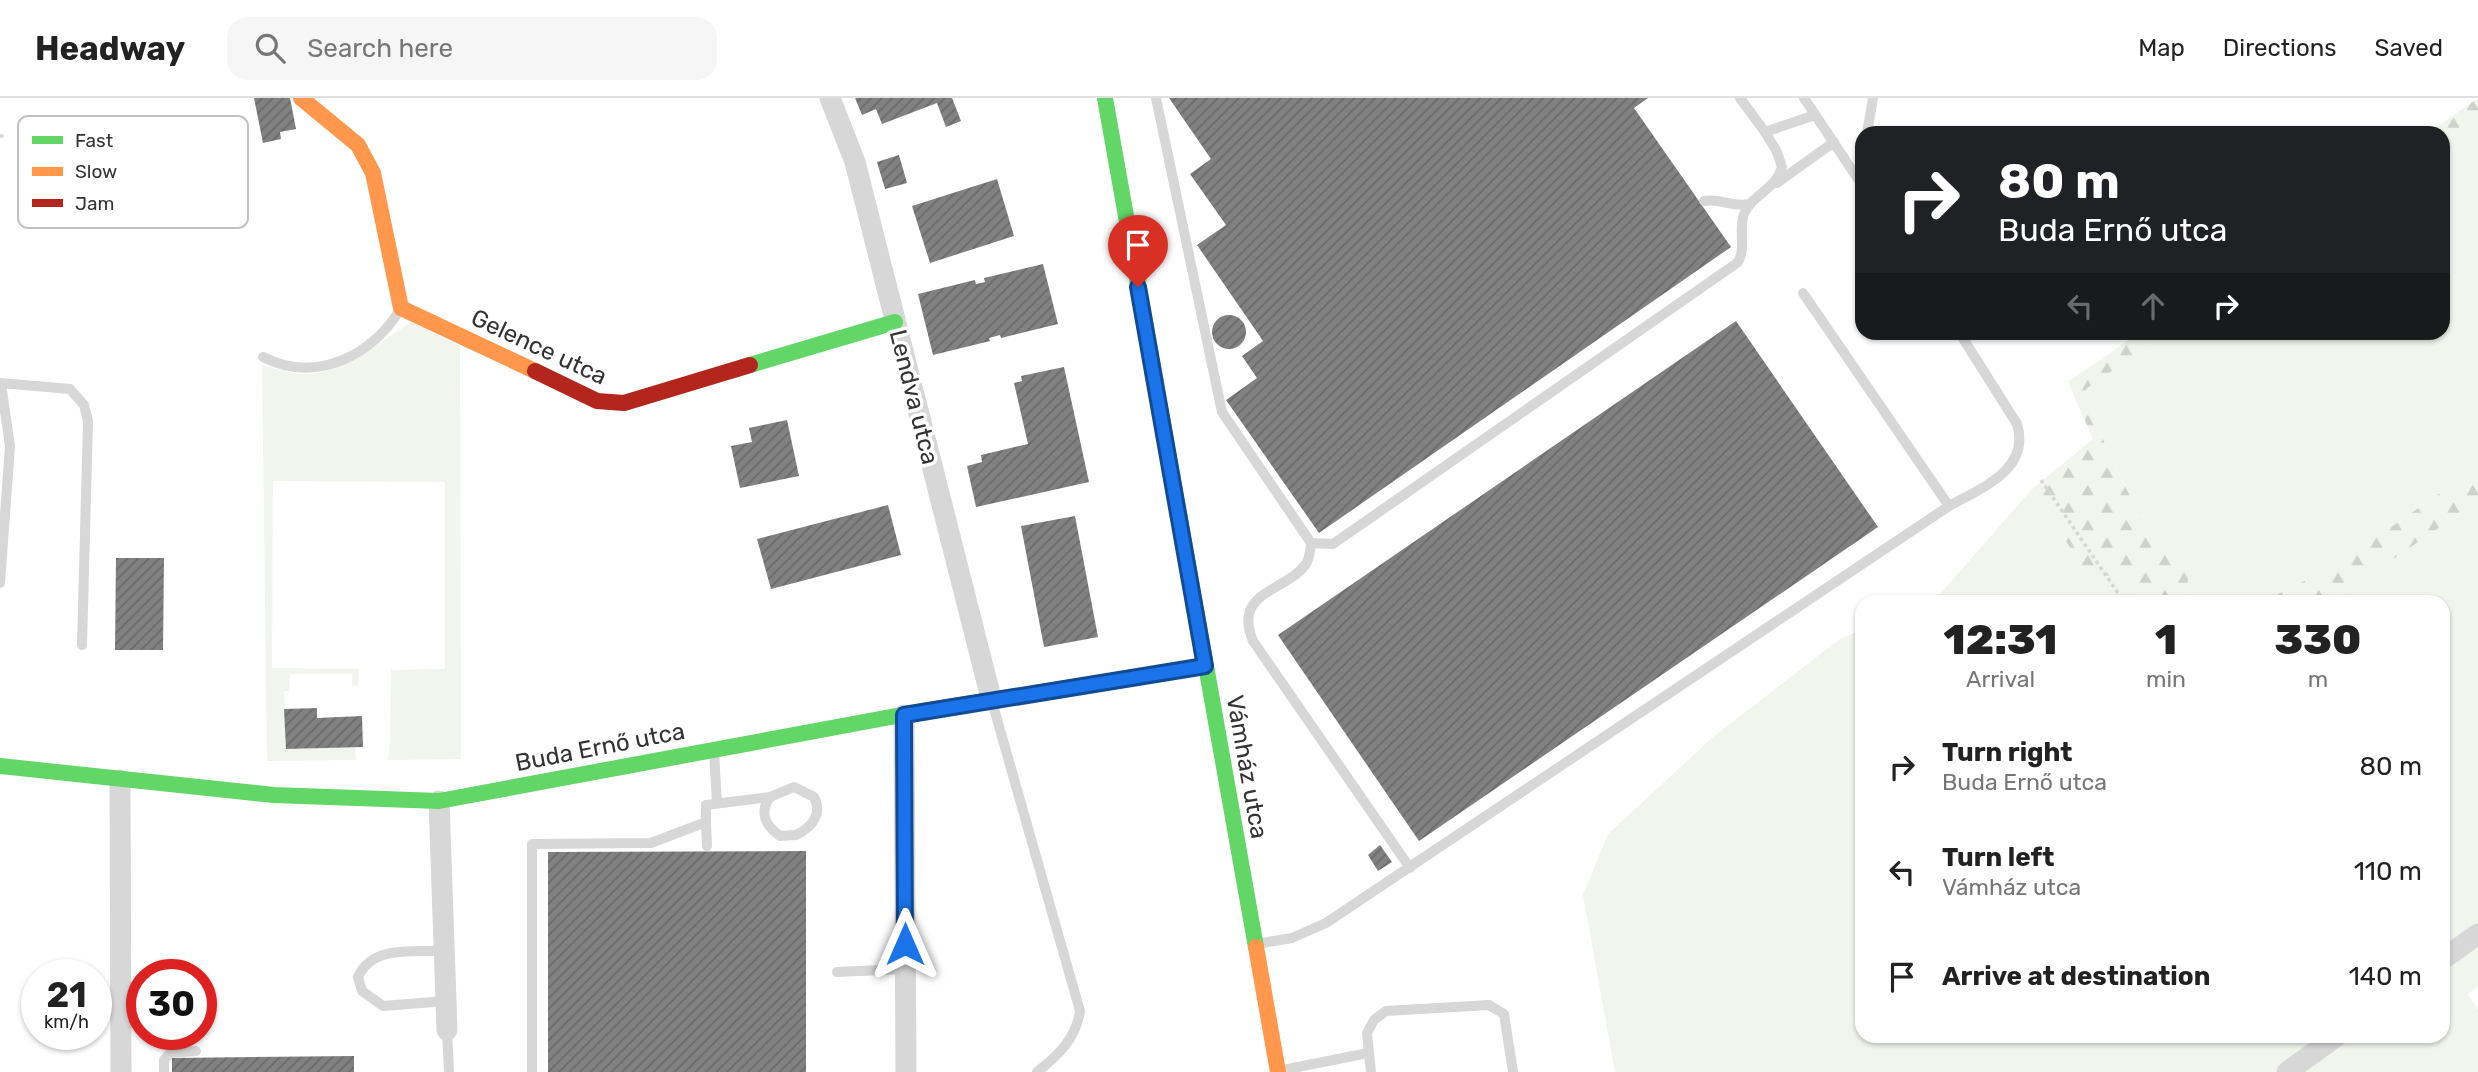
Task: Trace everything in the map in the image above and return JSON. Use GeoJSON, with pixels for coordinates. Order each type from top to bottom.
{"type":"FeatureCollection","features":[{"type":"Feature","properties":{"kind":"street"},"geometry":{"type":"LineString","coordinates":[[301,98],[358,145],[369,162],[401,308]]}},
{"type":"Feature","properties":{"kind":"street","name":"Lendva utca"},"geometry":{"type":"LineString","coordinates":[[830,98],[855,162],[991,698]]}},
{"type":"Feature","properties":{"kind":"street","name":"Vámház utca"},"geometry":{"type":"LineString","coordinates":[[1105,98],[1278,1072]]}},
{"type":"Feature","properties":{"kind":"street","name":"Gelence utca"},"geometry":{"type":"LineString","coordinates":[[401,308],[597,401],[615,404],[895,322]]}},
{"type":"Feature","properties":{"kind":"street","name":"Buda Ernő utca"},"geometry":{"type":"LineString","coordinates":[[0,766],[120,780],[376,801],[439,801],[991,698],[1205,666]]}},
{"type":"Feature","properties":{"kind":"street"},"geometry":{"type":"LineString","coordinates":[[904,715],[906,1072]]}},
{"type":"Feature","properties":{"kind":"street"},"geometry":{"type":"LineString","coordinates":[[120,780],[121,1072]]}},
{"type":"Feature","properties":{"kind":"street"},"geometry":{"type":"LineString","coordinates":[[439,801],[447,1030]]}},
{"type":"Feature","properties":{"kind":"street"},"geometry":{"type":"LineString","coordinates":[[2450,955],[2478,934]]}},
{"type":"Feature","properties":{"kind":"street"},"geometry":{"type":"LineString","coordinates":[[2287,1072],[2327,1043]]}},
{"type":"Feature","properties":{"kind":"lane"},"geometry":{"type":"LineString","coordinates":[[1156,98],[1222,412],[1311,543],[1305,566],[1258,599],[1251,609],[1249,631],[1410,868]]}},
{"type":"Feature","properties":{"kind":"lane"},"geometry":{"type":"LineString","coordinates":[[1740,98],[1765,132],[1782,167],[1773,186]]}},
{"type":"Feature","properties":{"kind":"lane"},"geometry":{"type":"LineString","coordinates":[[1804,98],[1855,174]]}},
{"type":"Feature","properties":{"kind":"lane"},"geometry":{"type":"LineString","coordinates":[[1868,126],[1873,98]]}},
{"type":"Feature","properties":{"kind":"lane"},"geometry":{"type":"LineString","coordinates":[[1765,132],[1815,115]]}},
{"type":"Feature","properties":{"kind":"lane"},"geometry":{"type":"LineString","coordinates":[[1311,543],[1333,544],[1737,263],[1741,258],[1741,223],[1750,204],[1834,142]]}},
{"type":"Feature","properties":{"kind":"lane"},"geometry":{"type":"LineString","coordinates":[[1704,201],[1717,200],[1732,206],[1750,204]]}},
{"type":"Feature","properties":{"kind":"lane"},"geometry":{"type":"LineString","coordinates":[[1803,293],[1949,506]]}},
{"type":"Feature","properties":{"kind":"lane"},"geometry":{"type":"LineString","coordinates":[[263,357],[297,370],[325,366],[363,348],[380,335],[401,308]]}},
{"type":"Feature","properties":{"kind":"lane"},"geometry":{"type":"LineString","coordinates":[[1256,944],[1304,934],[1410,868],[1949,506],[2003,474],[2011,466],[2020,441],[2012,414],[1964,340]]}},
{"type":"Feature","properties":{"kind":"lane"},"geometry":{"type":"LineString","coordinates":[[0,583],[10,446],[1,384],[70,389],[85,405],[88,421],[82,645]]}},
{"type":"Feature","properties":{"kind":"lane"},"geometry":{"type":"LineString","coordinates":[[991,698],[1079,1002],[1079,1020],[1074,1033],[1063,1049],[1037,1072]]}},
{"type":"Feature","properties":{"kind":"lane"},"geometry":{"type":"LineString","coordinates":[[713,748],[717,803]]}},
{"type":"Feature","properties":{"kind":"lane"},"geometry":{"type":"LineString","coordinates":[[707,846],[706,805],[770,797],[786,789],[801,788],[817,803],[816,818],[796,835],[780,835],[764,816],[764,808],[770,797]]}},
{"type":"Feature","properties":{"kind":"lane"},"geometry":{"type":"LineString","coordinates":[[532,1072],[532,844],[651,843],[706,821]]}},
{"type":"Feature","properties":{"kind":"lane"},"geometry":{"type":"LineString","coordinates":[[444,951],[385,953],[369,960],[358,977],[362,991],[383,1006],[446,1001]]}},
{"type":"Feature","properties":{"kind":"lane"},"geometry":{"type":"LineString","coordinates":[[837,972],[905,969]]}},
{"type":"Feature","properties":{"kind":"lane"},"geometry":{"type":"LineString","coordinates":[[1371,1072],[1368,1053],[1369,1026],[1386,1012],[1489,1005],[1504,1014],[1513,1072]]}},
{"type":"Feature","properties":{"kind":"lane"},"geometry":{"type":"LineString","coordinates":[[447,1030],[449,1072]]}},
{"type":"Feature","properties":{"kind":"lane"},"geometry":{"type":"LineString","coordinates":[[164,1072],[164,1060],[170,1053],[196,1051]]}},
{"type":"Feature","properties":{"kind":"lane"},"geometry":{"type":"LineString","coordinates":[[1278,1072],[1368,1053]]}},
{"type":"Feature","properties":{"kind":"path"},"geometry":{"type":"LineString","coordinates":[[2041,480],[2119,595]]}},
{"type":"Feature","properties":{"kind":"green space"},"geometry":{"type":"Polygon","coordinates":[[[2478,98],[2478,117],[2450,136],[2450,126],[2438,126],[2478,98]]]}},
{"type":"Feature","properties":{"kind":"green space"},"geometry":{"type":"Polygon","coordinates":[[[2478,117],[2478,467],[2336,565],[2276,595],[2191,595],[2187,586],[2190,571],[2155,535],[2126,488],[2113,463],[2086,389],[2157,340],[2450,340],[2450,136],[2478,117]]]}},
{"type":"Feature","properties":{"kind":"green space"},"geometry":{"type":"Polygon","coordinates":[[[411,322],[460,346],[461,759],[388,760],[391,670],[445,669],[445,482],[273,481],[272,668],[359,669],[358,686],[352,686],[352,674],[290,674],[289,691],[284,691],[286,749],[355,747],[356,760],[267,761],[262,365],[299,374],[329,370],[358,357],[411,322]]]}},
{"type":"Feature","properties":{"kind":"green space"},"geometry":{"type":"Polygon","coordinates":[[[2128,340],[2157,340],[2086,389],[2113,463],[2126,488],[2155,535],[2190,571],[2187,586],[2191,595],[2133,595],[2120,579],[2084,569],[2032,489],[2093,439],[2068,382],[2128,340]]]}},
{"type":"Feature","properties":{"kind":"green space"},"geometry":{"type":"Polygon","coordinates":[[[2478,467],[2478,501],[2341,595],[2276,595],[2336,565],[2478,467]]]}},
{"type":"Feature","properties":{"kind":"green space"},"geometry":{"type":"Polygon","coordinates":[[[2032,489],[2084,569],[2121,579],[2133,595],[1937,595],[2032,489]]]}},
{"type":"Feature","properties":{"kind":"green space"},"geometry":{"type":"Polygon","coordinates":[[[2478,501],[2478,986],[2468,994],[2478,1010],[2478,1072],[1615,1072],[1583,895],[1608,834],[1713,737],[1840,639],[1855,633],[1855,1043],[2450,1043],[2450,595],[2341,595],[2478,501]]]}},
{"type":"Feature","properties":{"kind":"building"},"geometry":{"type":"Polygon","coordinates":[[[254,98],[290,98],[296,129],[280,132],[281,139],[263,143],[254,98]]]}},
{"type":"Feature","properties":{"kind":"building"},"geometry":{"type":"Polygon","coordinates":[[[855,98],[952,98],[961,121],[946,127],[937,103],[882,124],[876,109],[862,115],[855,98]]]}},
{"type":"Feature","properties":{"kind":"building"},"geometry":{"type":"Polygon","coordinates":[[[1169,98],[1648,98],[1634,108],[1731,247],[1319,533],[1226,400],[1257,378],[1242,356],[1263,341],[1197,245],[1226,225],[1190,174],[1211,159],[1169,98]]]}},
{"type":"Feature","properties":{"kind":"building"},"geometry":{"type":"Polygon","coordinates":[[[899,155],[907,183],[885,189],[877,162],[899,155]]]}},
{"type":"Feature","properties":{"kind":"building"},"geometry":{"type":"Polygon","coordinates":[[[997,179],[1014,236],[930,263],[912,206],[997,179]]]}},
{"type":"Feature","properties":{"kind":"building"},"geometry":{"type":"Polygon","coordinates":[[[1043,264],[1058,324],[1001,338],[1000,335],[989,338],[990,341],[933,355],[918,294],[975,280],[976,284],[985,282],[984,278],[1043,264]]]}},
{"type":"Feature","properties":{"kind":"building"},"geometry":{"type":"Polygon","coordinates":[[[1229,315],[1241,320],[1246,332],[1241,344],[1229,349],[1217,344],[1212,332],[1217,320],[1229,315]]]}},
{"type":"Feature","properties":{"kind":"building"},"geometry":{"type":"Polygon","coordinates":[[[1736,321],[1878,527],[1419,841],[1278,635],[1736,321]]]}},
{"type":"Feature","properties":{"kind":"building"},"geometry":{"type":"Polygon","coordinates":[[[1064,367],[1089,482],[976,507],[967,466],[982,462],[981,455],[1028,444],[1014,383],[1022,381],[1021,376],[1064,367]]]}},
{"type":"Feature","properties":{"kind":"building"},"geometry":{"type":"Polygon","coordinates":[[[787,420],[799,476],[740,488],[731,446],[752,442],[749,428],[787,420]]]}},
{"type":"Feature","properties":{"kind":"building"},"geometry":{"type":"Polygon","coordinates":[[[888,505],[901,555],[771,589],[757,539],[888,505]]]}},
{"type":"Feature","properties":{"kind":"building"},"geometry":{"type":"Polygon","coordinates":[[[1075,516],[1098,637],[1044,647],[1021,526],[1075,516]]]}},
{"type":"Feature","properties":{"kind":"building"},"geometry":{"type":"Polygon","coordinates":[[[116,558],[164,558],[163,650],[115,650],[116,558]]]}},
{"type":"Feature","properties":{"kind":"building"},"geometry":{"type":"Polygon","coordinates":[[[317,708],[317,718],[362,716],[363,747],[286,749],[284,709],[317,708]]]}},
{"type":"Feature","properties":{"kind":"building"},"geometry":{"type":"Polygon","coordinates":[[[1380,845],[1392,862],[1378,871],[1368,855],[1380,845]]]}},
{"type":"Feature","properties":{"kind":"building"},"geometry":{"type":"Polygon","coordinates":[[[806,851],[806,1072],[548,1072],[548,852],[806,851]]]}},
{"type":"Feature","properties":{"kind":"building"},"geometry":{"type":"Polygon","coordinates":[[[354,1056],[354,1072],[172,1072],[172,1058],[354,1056]]]}},
{"type":"Feature","properties":{"kind":"traffic: fast"},"geometry":{"type":"LineString","coordinates":[[1105,98],[1256,947]]}},
{"type":"Feature","properties":{"kind":"traffic: fast"},"geometry":{"type":"LineString","coordinates":[[750,365],[895,322]]}},
{"type":"Feature","properties":{"kind":"traffic: fast"},"geometry":{"type":"LineString","coordinates":[[0,766],[274,795],[439,801],[923,711]]}},
{"type":"Feature","properties":{"kind":"traffic: slow"},"geometry":{"type":"LineString","coordinates":[[301,98],[358,145],[373,173],[401,308],[535,371]]}},
{"type":"Feature","properties":{"kind":"traffic: slow"},"geometry":{"type":"LineString","coordinates":[[923,711],[1205,666]]}},
{"type":"Feature","properties":{"kind":"traffic: slow"},"geometry":{"type":"LineString","coordinates":[[1256,947],[1278,1072]]}},
{"type":"Feature","properties":{"kind":"traffic: jam"},"geometry":{"type":"LineString","coordinates":[[535,371],[597,401],[624,403],[750,365]]}},
{"type":"Feature","properties":{"kind":"route"},"geometry":{"type":"LineString","coordinates":[[905,944],[904,715],[991,698],[1205,666],[1138,287]]}}]}
